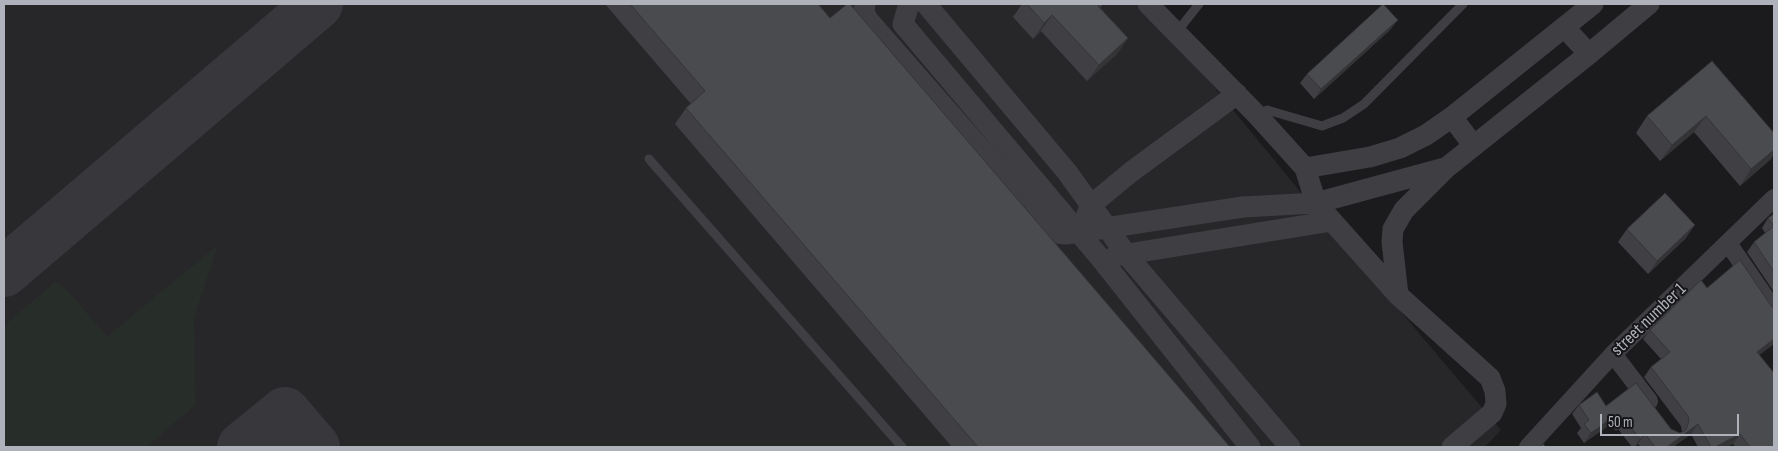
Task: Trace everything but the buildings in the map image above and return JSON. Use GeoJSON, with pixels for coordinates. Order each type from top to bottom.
{"type":"FeatureCollection","features":[{"type":"Feature","properties":{"kind":"street"},"geometry":{"type":"LineString","coordinates":[[865,4],[864,12],[868,20],[1049,227],[1056,232],[1066,234],[1243,207],[1316,203],[1446,168]]}},
{"type":"Feature","properties":{"kind":"street"},"geometry":{"type":"LineString","coordinates":[[909,4],[903,24],[1102,260],[1250,447]]}},
{"type":"Feature","properties":{"kind":"street"},"geometry":{"type":"LineString","coordinates":[[926,4],[1068,172],[1091,205]]}},
{"type":"Feature","properties":{"kind":"street"},"geometry":{"type":"LineString","coordinates":[[1148,4],[1237,94],[1305,168],[1316,203],[1398,295],[1490,378],[1495,391],[1496,404],[1492,413],[1452,447]]}},
{"type":"Feature","properties":{"kind":"street"},"geometry":{"type":"LineString","coordinates":[[1305,168],[1370,157],[1400,148],[1426,135],[1452,117],[1593,4]]}},
{"type":"Feature","properties":{"kind":"street"},"geometry":{"type":"LineString","coordinates":[[1398,295],[1393,257],[1393,229],[1404,210],[1446,168],[1473,145],[1589,54],[1649,4]]}},
{"type":"Feature","properties":{"kind":"street"},"geometry":{"type":"LineString","coordinates":[[1565,28],[1589,54]]}},
{"type":"Feature","properties":{"kind":"street"},"geometry":{"type":"LineString","coordinates":[[1237,94],[1131,172],[1091,205],[1087,214],[1092,235],[1099,246],[1113,256],[1332,221]]}},
{"type":"Feature","properties":{"kind":"street"},"geometry":{"type":"LineString","coordinates":[[1452,117],[1473,145]]}},
{"type":"Feature","properties":{"kind":"street","name":"street number 1"},"geometry":{"type":"LineString","coordinates":[[1528,447],[1613,354],[1774,198]]}},
{"type":"Feature","properties":{"kind":"street"},"geometry":{"type":"LineString","coordinates":[[1728,243],[1774,310]]}},
{"type":"Feature","properties":{"kind":"street"},"geometry":{"type":"LineString","coordinates":[[1126,254],[1290,447]]}},
{"type":"Feature","properties":{"kind":"street"},"geometry":{"type":"LineString","coordinates":[[1613,354],[1661,416]]}},
{"type":"Feature","properties":{"kind":"lane"},"geometry":{"type":"LineString","coordinates":[[1176,33],[1199,4]]}},
{"type":"Feature","properties":{"kind":"lane"},"geometry":{"type":"LineString","coordinates":[[1258,116],[1267,110],[1322,126],[1343,118],[1364,104],[1463,4]]}},
{"type":"Feature","properties":{"kind":"lane"},"geometry":{"type":"LineString","coordinates":[[649,159],[902,447]]}},
{"type":"Feature","properties":{"kind":"shaded area"},"geometry":{"type":"Polygon","coordinates":[[[4,4],[1139,4],[1201,71],[1340,240],[1501,430],[1485,447],[4,447],[4,4]]]}},
{"type":"Feature","properties":{"kind":"shaded area"},"geometry":{"type":"Polygon","coordinates":[[[218,245],[194,318],[195,405],[146,447],[4,447],[4,326],[55,282],[66,289],[107,337],[218,245]]]}},
{"type":"Feature","properties":{"kind":"taxiway"},"geometry":{"type":"LineString","coordinates":[[4,272],[318,4]]}},
{"type":"Feature","properties":{"kind":"taxiway"},"geometry":{"type":"LineString","coordinates":[[242,447],[285,412],[315,447]]}}]}
